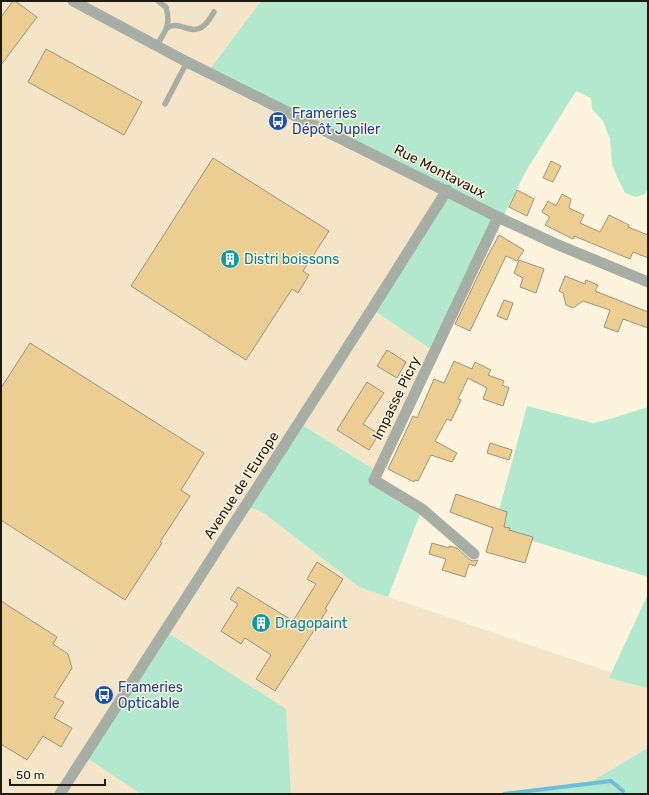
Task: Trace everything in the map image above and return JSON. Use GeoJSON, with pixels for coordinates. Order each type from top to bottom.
{"type":"FeatureCollection","features":[{"type":"Feature","properties":{"kind":"street","name":"Rue Montavaux"},"geometry":{"type":"LineString","coordinates":[[73,1],[187,62],[447,190],[498,217],[648,282]]}},
{"type":"Feature","properties":{"kind":"street","name":"Avenue de l'Europe"},"geometry":{"type":"LineString","coordinates":[[60,794],[447,190]]}},
{"type":"Feature","properties":{"kind":"street","name":"Impasse Picry"},"geometry":{"type":"LineString","coordinates":[[474,554],[422,509],[374,480],[498,217]]}},
{"type":"Feature","properties":{"kind":"lane"},"geometry":{"type":"LineString","coordinates":[[157,46],[167,28],[169,20],[166,7],[158,1]]}},
{"type":"Feature","properties":{"kind":"lane"},"geometry":{"type":"LineString","coordinates":[[167,28],[171,25],[175,25],[198,29],[203,27],[214,12]]}},
{"type":"Feature","properties":{"kind":"lane"},"geometry":{"type":"LineString","coordinates":[[165,104],[187,62]]}},
{"type":"Feature","properties":{"kind":"shaded area"},"geometry":{"type":"Polygon","coordinates":[[[1,1],[648,1],[592,98],[576,91],[496,215],[375,311],[435,352],[378,472],[305,427],[256,510],[265,514],[359,587],[648,685],[648,752],[601,794],[1,794],[1,1]]]}},
{"type":"Feature","properties":{"kind":"green space"},"geometry":{"type":"Polygon","coordinates":[[[261,1],[648,1],[648,187],[645,194],[636,197],[625,193],[612,165],[610,139],[603,121],[592,109],[591,98],[576,91],[526,171],[435,352],[372,309],[447,191],[208,72],[261,1]]]}},
{"type":"Feature","properties":{"kind":"green space"},"geometry":{"type":"Polygon","coordinates":[[[527,406],[593,423],[648,407],[648,577],[494,529],[527,406]]]}},
{"type":"Feature","properties":{"kind":"green space"},"geometry":{"type":"Polygon","coordinates":[[[299,423],[378,472],[374,480],[422,509],[388,597],[359,587],[265,514],[246,505],[299,423]]]}},
{"type":"Feature","properties":{"kind":"green space"},"geometry":{"type":"Polygon","coordinates":[[[648,594],[648,688],[609,678],[648,594]]]}},
{"type":"Feature","properties":{"kind":"green space"},"geometry":{"type":"Polygon","coordinates":[[[165,631],[286,709],[291,794],[141,794],[84,756],[165,631]]]}},
{"type":"Feature","properties":{"kind":"green space"},"geometry":{"type":"Polygon","coordinates":[[[648,748],[648,794],[504,794],[589,783],[648,748]]]}},
{"type":"Feature","properties":{"kind":"building"},"geometry":{"type":"Polygon","coordinates":[[[13,1],[37,17],[1,65],[1,17],[13,1]]]}},
{"type":"Feature","properties":{"kind":"building"},"geometry":{"type":"Polygon","coordinates":[[[46,49],[142,102],[124,135],[28,82],[46,49]]]}},
{"type":"Feature","properties":{"kind":"building","name":"Distri boissons"},"geometry":{"type":"Polygon","coordinates":[[[213,158],[329,231],[303,271],[309,275],[298,293],[292,289],[246,360],[131,286],[213,158]]]}},
{"type":"Feature","properties":{"kind":"building"},"geometry":{"type":"Polygon","coordinates":[[[551,161],[561,166],[553,182],[543,178],[551,161]]]}},
{"type":"Feature","properties":{"kind":"building"},"geometry":{"type":"Polygon","coordinates":[[[517,190],[534,199],[527,216],[509,207],[517,190]]]}},
{"type":"Feature","properties":{"kind":"building"},"geometry":{"type":"Polygon","coordinates":[[[562,194],[571,199],[569,208],[584,215],[580,223],[600,232],[609,215],[629,225],[628,227],[648,235],[648,258],[633,252],[630,259],[574,236],[573,239],[545,225],[550,217],[542,212],[548,201],[556,206],[562,194]]]}},
{"type":"Feature","properties":{"kind":"building"},"geometry":{"type":"Polygon","coordinates":[[[499,235],[524,250],[517,261],[506,256],[470,331],[455,324],[499,235]]]}},
{"type":"Feature","properties":{"kind":"building"},"geometry":{"type":"Polygon","coordinates":[[[519,260],[544,269],[536,293],[520,287],[523,278],[514,273],[519,260]]]}},
{"type":"Feature","properties":{"kind":"building"},"geometry":{"type":"Polygon","coordinates":[[[565,276],[585,284],[586,280],[598,285],[595,291],[648,312],[648,328],[623,319],[618,332],[604,327],[610,310],[583,301],[573,308],[566,305],[563,293],[559,291],[565,276]]]}},
{"type":"Feature","properties":{"kind":"building"},"geometry":{"type":"Polygon","coordinates":[[[504,300],[513,303],[507,320],[497,316],[504,300]]]}},
{"type":"Feature","properties":{"kind":"building"},"geometry":{"type":"Polygon","coordinates":[[[30,343],[204,453],[181,490],[190,496],[125,600],[1,520],[1,388],[30,343]]]}},
{"type":"Feature","properties":{"kind":"building"},"geometry":{"type":"Polygon","coordinates":[[[387,350],[406,362],[397,378],[377,366],[387,350]]]}},
{"type":"Feature","properties":{"kind":"building"},"geometry":{"type":"Polygon","coordinates":[[[454,361],[472,369],[475,362],[491,370],[488,375],[504,381],[502,385],[509,388],[503,406],[483,399],[487,388],[468,378],[458,399],[461,400],[451,421],[447,419],[435,441],[457,453],[452,462],[431,455],[418,481],[415,480],[414,482],[388,469],[413,416],[417,418],[434,379],[444,383],[454,361]]]}},
{"type":"Feature","properties":{"kind":"building"},"geometry":{"type":"Polygon","coordinates":[[[367,382],[384,393],[363,424],[379,434],[369,450],[337,430],[367,382]]]}},
{"type":"Feature","properties":{"kind":"building"},"geometry":{"type":"Polygon","coordinates":[[[490,443],[512,450],[509,460],[487,453],[490,443]]]}},
{"type":"Feature","properties":{"kind":"building"},"geometry":{"type":"Polygon","coordinates":[[[456,494],[507,512],[504,527],[510,528],[509,530],[533,537],[525,563],[486,552],[493,528],[450,512],[456,494]]]}},
{"type":"Feature","properties":{"kind":"building"},"geometry":{"type":"Polygon","coordinates":[[[432,543],[449,548],[449,546],[457,548],[470,560],[478,560],[475,566],[469,564],[465,577],[442,570],[446,559],[429,554],[432,543]]]}},
{"type":"Feature","properties":{"kind":"building"},"geometry":{"type":"Polygon","coordinates":[[[317,562],[343,579],[325,609],[327,610],[275,691],[256,679],[271,655],[245,638],[241,644],[221,631],[238,604],[230,599],[238,587],[293,621],[316,584],[307,579],[317,562]]]}},
{"type":"Feature","properties":{"kind":"building"},"geometry":{"type":"Polygon","coordinates":[[[1,601],[57,637],[53,644],[68,654],[72,668],[54,697],[64,702],[54,718],[72,728],[61,747],[43,736],[27,760],[1,744],[1,601]]]}},
{"type":"Feature","properties":{"kind":"waterway"},"geometry":{"type":"LineString","coordinates":[[504,794],[611,781],[623,791]]}},
{"type":"Feature","properties":{"kind":"place","name":"Frameries Dépôt Jupiler"},"geometry":{"type":"Point","coordinates":[278,121]}},
{"type":"Feature","properties":{"kind":"place","name":"Distri boissons"},"geometry":{"type":"Point","coordinates":[230,259]}},
{"type":"Feature","properties":{"kind":"place","name":"Dragopaint"},"geometry":{"type":"Point","coordinates":[261,623]}},
{"type":"Feature","properties":{"kind":"place","name":"Frameries Opticable"},"geometry":{"type":"Point","coordinates":[104,695]}}]}
